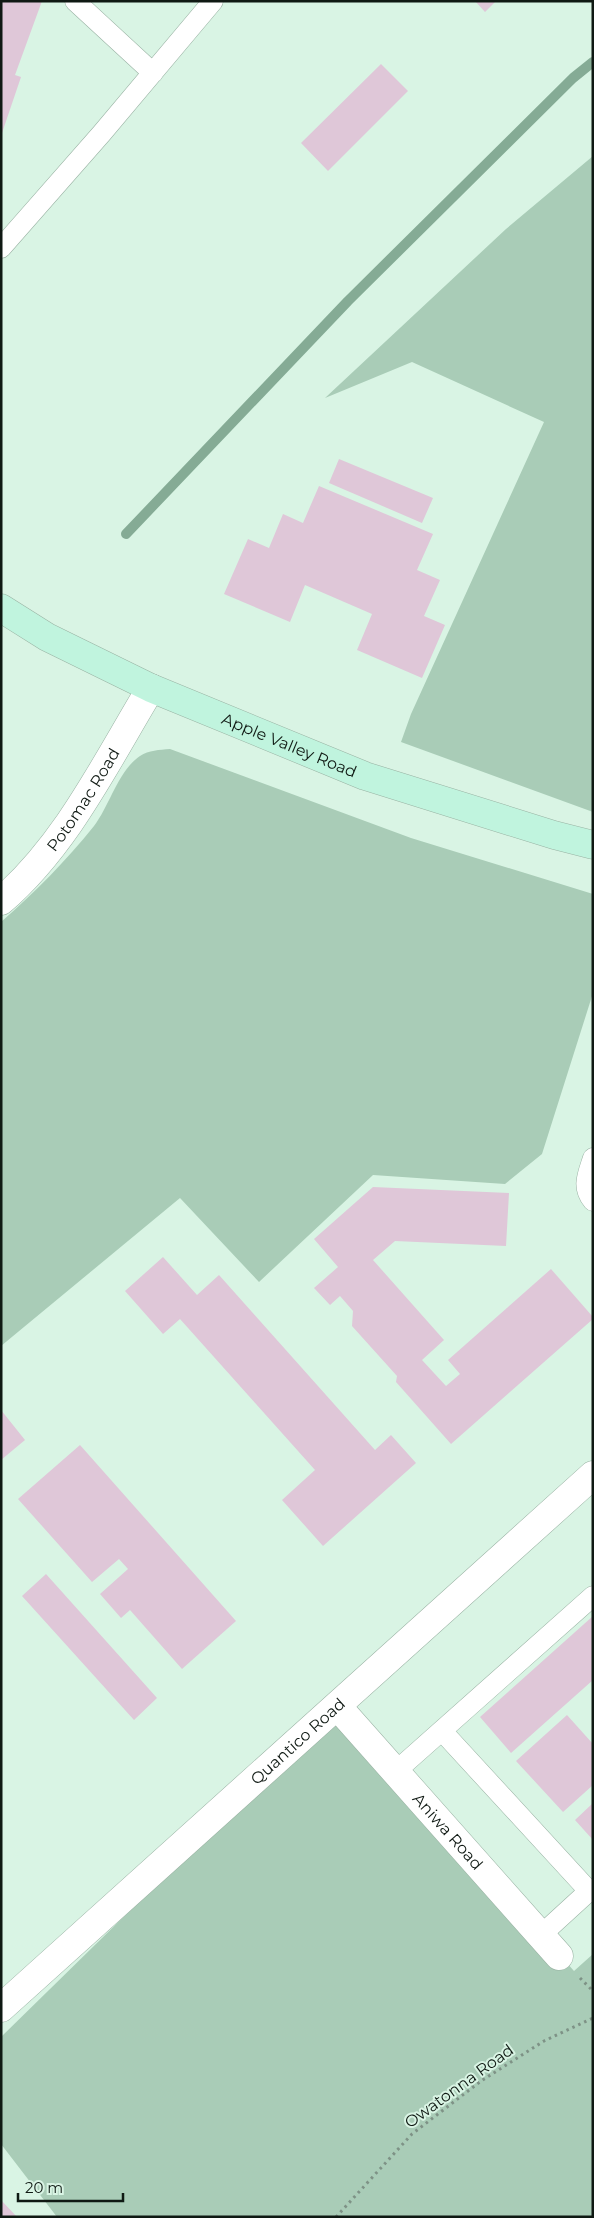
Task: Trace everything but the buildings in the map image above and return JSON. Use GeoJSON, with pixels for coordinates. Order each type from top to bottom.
{"type":"FeatureCollection","features":[{"type":"Feature","properties":{"kind":"main road","name":"Apple Valley Road"},"geometry":{"type":"LineString","coordinates":[[1,608],[47,636],[151,688],[365,776],[593,846]]}},
{"type":"Feature","properties":{"kind":"street","name":"Potomac Road"},"geometry":{"type":"LineString","coordinates":[[1,901],[15,889],[64,833],[151,688]]}},
{"type":"Feature","properties":{"kind":"street","name":"Quantico Road"},"geometry":{"type":"LineString","coordinates":[[1,2008],[338,1707],[593,1475]]}},
{"type":"Feature","properties":{"kind":"street","name":"Aniwa Road"},"geometry":{"type":"LineString","coordinates":[[338,1707],[559,1956]]}},
{"type":"Feature","properties":{"kind":"lane"},"geometry":{"type":"LineString","coordinates":[[75,1],[153,73]]}},
{"type":"Feature","properties":{"kind":"lane"},"geometry":{"type":"LineString","coordinates":[[1,248],[213,1]]}},
{"type":"Feature","properties":{"kind":"lane"},"geometry":{"type":"LineString","coordinates":[[593,1158],[585,1185],[586,1194],[593,1201]]}},
{"type":"Feature","properties":{"kind":"lane"},"geometry":{"type":"LineString","coordinates":[[395,1772],[593,1596]]}},
{"type":"Feature","properties":{"kind":"lane"},"geometry":{"type":"LineString","coordinates":[[442,1731],[591,1889],[541,1935]]}},
{"type":"Feature","properties":{"kind":"path","name":"Owatonna Road"},"geometry":{"type":"LineString","coordinates":[[336,2217],[412,2134],[481,2081],[544,2041],[593,2018]]}},
{"type":"Feature","properties":{"kind":"green space"},"geometry":{"type":"Polygon","coordinates":[[[593,156],[593,812],[401,742],[411,714],[544,422],[412,362],[325,398],[506,229],[593,156]]]}},
{"type":"Feature","properties":{"kind":"green space"},"geometry":{"type":"Polygon","coordinates":[[[170,749],[411,838],[593,894],[593,993],[542,1154],[505,1184],[373,1175],[259,1282],[180,1198],[1,1346],[1,922],[50,876],[94,826],[120,779],[132,762],[147,753],[170,749]]]}},
{"type":"Feature","properties":{"kind":"green space"},"geometry":{"type":"Polygon","coordinates":[[[338,1707],[574,1971],[593,1954],[593,2217],[57,2217],[1,2144],[1,2037],[338,1707]]]}},
{"type":"Feature","properties":{"kind":"waterway"},"geometry":{"type":"LineString","coordinates":[[126,534],[348,301],[573,78],[593,62]]}}]}
